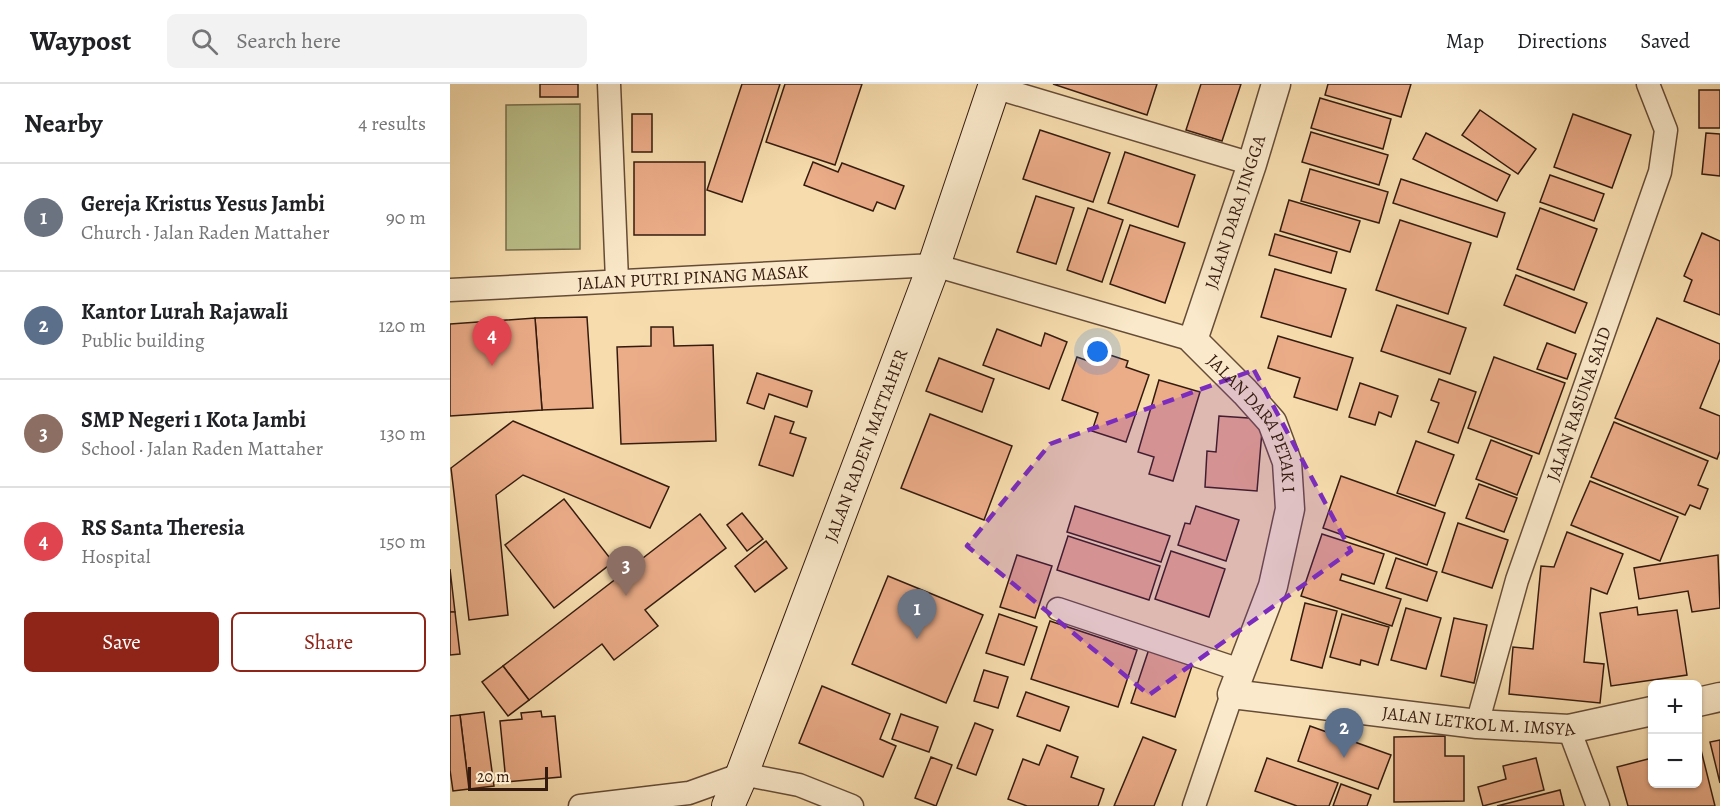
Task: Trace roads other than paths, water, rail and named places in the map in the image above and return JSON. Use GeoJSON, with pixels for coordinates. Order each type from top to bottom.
{"type":"FeatureCollection","features":[{"type":"Feature","properties":{"kind":"main road","name":"JALAN RADEN MATTAHER"},"geometry":{"type":"LineString","coordinates":[[728,806],[934,265],[995,86]]}},
{"type":"Feature","properties":{"kind":"street"},"geometry":{"type":"LineString","coordinates":[[609,84],[617,280]]}},
{"type":"Feature","properties":{"kind":"street","name":"JALAN DARA JINGGA"},"geometry":{"type":"LineString","coordinates":[[1193,340],[1252,164],[1276,84]]}},
{"type":"Feature","properties":{"kind":"street","name":"JALAN RASUNA SAID"},"geometry":{"type":"LineString","coordinates":[[1477,724],[1517,580],[1660,172],[1666,130],[1648,84]]}},
{"type":"Feature","properties":{"kind":"street"},"geometry":{"type":"LineString","coordinates":[[995,86],[1252,164]]}},
{"type":"Feature","properties":{"kind":"street","name":"JALAN PUTRI PINANG MASAK"},"geometry":{"type":"LineString","coordinates":[[450,290],[934,265]]}},
{"type":"Feature","properties":{"kind":"street","name":"JALAN DARA PETAK I"},"geometry":{"type":"LineString","coordinates":[[934,265],[1193,340],[1272,422],[1287,462],[1290,509],[1273,586],[1236,682],[1194,806]]}},
{"type":"Feature","properties":{"kind":"street"},"geometry":{"type":"LineString","coordinates":[[1058,609],[1236,682]]}},
{"type":"Feature","properties":{"kind":"street","name":"JALAN LETKOL M. IMSYA"},"geometry":{"type":"LineString","coordinates":[[1236,682],[1477,724],[1569,729],[1648,712]]}},
{"type":"Feature","properties":{"kind":"street"},"geometry":{"type":"LineString","coordinates":[[1702,701],[1720,697]]}},
{"type":"Feature","properties":{"kind":"street"},"geometry":{"type":"LineString","coordinates":[[1569,729],[1598,806]]}},
{"type":"Feature","properties":{"kind":"street"},"geometry":{"type":"LineString","coordinates":[[580,806],[689,793],[742,774],[799,785],[852,806]]}},
{"type":"Feature","properties":{"kind":"place","name":"RS Santa Theresia"},"geometry":{"type":"Point","coordinates":[492,366]}},
{"type":"Feature","properties":{"kind":"place","name":"SMP Negeri 1 Kota Jambi"},"geometry":{"type":"Point","coordinates":[626,596]}},
{"type":"Feature","properties":{"kind":"place","name":"Gereja Kristus Yesus Jambi"},"geometry":{"type":"Point","coordinates":[917,639]}},
{"type":"Feature","properties":{"kind":"place","name":"Kantor Lurah Rajawali"},"geometry":{"type":"Point","coordinates":[1344,758]}}]}
